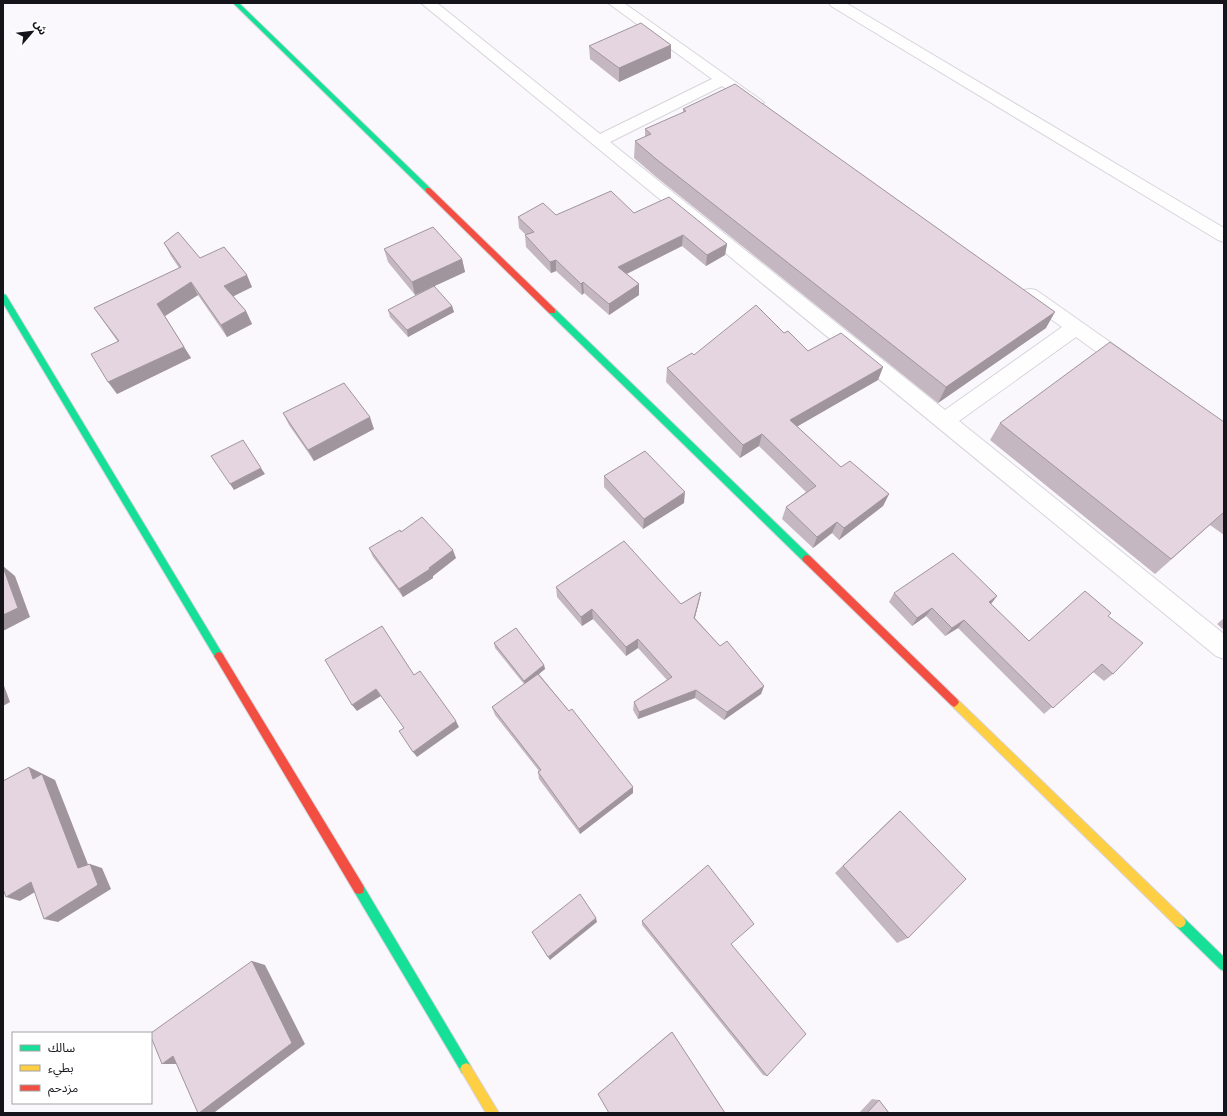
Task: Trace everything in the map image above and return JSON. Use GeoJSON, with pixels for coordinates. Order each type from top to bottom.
{"type":"FeatureCollection","features":[{"type":"Feature","properties":{"kind":"street"},"geometry":{"type":"LineString","coordinates":[[236,3],[1224,965]]}},
{"type":"Feature","properties":{"kind":"street"},"geometry":{"type":"LineString","coordinates":[[428,3],[1224,648]]}},
{"type":"Feature","properties":{"kind":"street"},"geometry":{"type":"LineString","coordinates":[[615,3],[769,112]]}},
{"type":"Feature","properties":{"kind":"street"},"geometry":{"type":"LineString","coordinates":[[836,3],[1224,236]]}},
{"type":"Feature","properties":{"kind":"street"},"geometry":{"type":"LineString","coordinates":[[599,141],[723,80]]}},
{"type":"Feature","properties":{"kind":"street"},"geometry":{"type":"LineString","coordinates":[[1017,286],[1141,374]]}},
{"type":"Feature","properties":{"kind":"street"},"geometry":{"type":"LineString","coordinates":[[3,297],[493,1113]]}},
{"type":"Feature","properties":{"kind":"street"},"geometry":{"type":"LineString","coordinates":[[944,421],[1076,328]]}},
{"type":"Feature","properties":{"kind":"building"},"geometry":{"type":"Polygon","coordinates":[[[641,23],[671,45],[619,68],[589,46],[641,23]]]}},
{"type":"Feature","properties":{"kind":"building"},"geometry":{"type":"Polygon","coordinates":[[[735,84],[1055,312],[946,387],[635,141],[651,134],[645,129],[686,111],[683,109],[735,84]]]}},
{"type":"Feature","properties":{"kind":"building"},"geometry":{"type":"Polygon","coordinates":[[[611,191],[634,213],[669,197],[727,244],[707,255],[683,235],[618,267],[639,284],[609,304],[583,282],[581,284],[556,260],[550,262],[525,235],[534,232],[518,217],[543,203],[556,215],[611,191]]]}},
{"type":"Feature","properties":{"kind":"building"},"geometry":{"type":"Polygon","coordinates":[[[433,227],[462,259],[412,282],[384,249],[433,227]]]}},
{"type":"Feature","properties":{"kind":"building"},"geometry":{"type":"Polygon","coordinates":[[[178,232],[200,258],[224,247],[247,275],[224,286],[246,311],[221,325],[191,282],[157,304],[184,347],[108,382],[91,354],[119,341],[94,308],[181,267],[164,243],[178,232]]]}},
{"type":"Feature","properties":{"kind":"building"},"geometry":{"type":"Polygon","coordinates":[[[434,286],[452,306],[407,330],[388,310],[434,286]]]}},
{"type":"Feature","properties":{"kind":"building"},"geometry":{"type":"Polygon","coordinates":[[[756,305],[784,333],[788,331],[808,351],[841,333],[883,367],[790,420],[841,467],[850,461],[889,494],[844,528],[837,522],[817,537],[786,507],[816,486],[762,434],[743,445],[667,368],[692,353],[694,355],[756,305]]]}},
{"type":"Feature","properties":{"kind":"building"},"geometry":{"type":"Polygon","coordinates":[[[1110,342],[1224,422],[1224,512],[1171,559],[1000,423],[1110,342]]]}},
{"type":"Feature","properties":{"kind":"building"},"geometry":{"type":"Polygon","coordinates":[[[344,383],[370,417],[308,450],[283,413],[344,383]]]}},
{"type":"Feature","properties":{"kind":"building"},"geometry":{"type":"Polygon","coordinates":[[[243,440],[261,468],[230,484],[211,456],[243,440]]]}},
{"type":"Feature","properties":{"kind":"building"},"geometry":{"type":"Polygon","coordinates":[[[645,451],[685,492],[644,519],[604,476],[645,451]]]}},
{"type":"Feature","properties":{"kind":"building"},"geometry":{"type":"Polygon","coordinates":[[[422,517],[453,550],[429,568],[430,569],[399,589],[369,548],[400,530],[401,532],[422,517]]]}},
{"type":"Feature","properties":{"kind":"building"},"geometry":{"type":"Polygon","coordinates":[[[624,541],[681,604],[701,592],[694,618],[720,646],[727,641],[764,686],[727,712],[696,690],[639,712],[634,702],[672,677],[638,639],[626,647],[592,609],[581,617],[556,587],[624,541]]]}},
{"type":"Feature","properties":{"kind":"building"},"geometry":{"type":"Polygon","coordinates":[[[953,553],[997,596],[989,602],[1029,641],[1085,591],[1111,613],[1108,616],[1143,643],[1113,674],[1102,664],[1053,708],[964,620],[952,628],[932,608],[917,618],[894,593],[953,553]]]}},
{"type":"Feature","properties":{"kind":"building"},"geometry":{"type":"Polygon","coordinates":[[[3,567],[18,608],[3,615],[3,567]]]}},
{"type":"Feature","properties":{"kind":"building"},"geometry":{"type":"Polygon","coordinates":[[[382,626],[414,675],[420,671],[456,721],[413,752],[399,731],[404,728],[376,689],[352,705],[325,660],[382,626]]]}},
{"type":"Feature","properties":{"kind":"building"},"geometry":{"type":"Polygon","coordinates":[[[516,628],[544,665],[524,681],[494,643],[516,628]]]}},
{"type":"Feature","properties":{"kind":"building"},"geometry":{"type":"Polygon","coordinates":[[[538,674],[569,711],[572,709],[633,787],[579,829],[538,772],[541,770],[492,707],[538,674]]]}},
{"type":"Feature","properties":{"kind":"building"},"geometry":{"type":"Polygon","coordinates":[[[29,767],[33,779],[42,774],[78,868],[90,864],[98,885],[44,919],[31,882],[6,897],[3,889],[3,781],[29,767]]]}},
{"type":"Feature","properties":{"kind":"building"},"geometry":{"type":"Polygon","coordinates":[[[900,811],[966,879],[908,938],[843,866],[900,811]]]}},
{"type":"Feature","properties":{"kind":"building"},"geometry":{"type":"Polygon","coordinates":[[[708,865],[754,924],[731,944],[806,1034],[767,1076],[642,921],[708,865]]]}},
{"type":"Feature","properties":{"kind":"building"},"geometry":{"type":"Polygon","coordinates":[[[580,894],[596,918],[548,957],[532,932],[580,894]]]}},
{"type":"Feature","properties":{"kind":"building"},"geometry":{"type":"Polygon","coordinates":[[[252,961],[292,1043],[198,1113],[173,1056],[162,1064],[152,1039],[152,1032],[252,961]]]}},
{"type":"Feature","properties":{"kind":"building"},"geometry":{"type":"Polygon","coordinates":[[[672,1032],[725,1113],[609,1113],[598,1094],[672,1032]]]}},
{"type":"Feature","properties":{"kind":"building"},"geometry":{"type":"Polygon","coordinates":[[[879,1100],[889,1113],[867,1113],[879,1100]]]}},
{"type":"Feature","properties":{"kind":"traffic: fast"},"geometry":{"type":"LineString","coordinates":[[236,3],[428,190]]}},
{"type":"Feature","properties":{"kind":"traffic: fast"},"geometry":{"type":"LineString","coordinates":[[3,297],[219,656]]}},
{"type":"Feature","properties":{"kind":"traffic: fast"},"geometry":{"type":"LineString","coordinates":[[552,311],[807,559]]}},
{"type":"Feature","properties":{"kind":"traffic: fast"},"geometry":{"type":"LineString","coordinates":[[359,889],[466,1069]]}},
{"type":"Feature","properties":{"kind":"traffic: fast"},"geometry":{"type":"LineString","coordinates":[[1180,922],[1224,965]]}},
{"type":"Feature","properties":{"kind":"traffic: slow"},"geometry":{"type":"LineString","coordinates":[[954,702],[1180,922]]}},
{"type":"Feature","properties":{"kind":"traffic: slow"},"geometry":{"type":"LineString","coordinates":[[466,1069],[493,1113]]}},
{"type":"Feature","properties":{"kind":"traffic: jam"},"geometry":{"type":"LineString","coordinates":[[428,190],[552,311]]}},
{"type":"Feature","properties":{"kind":"traffic: jam"},"geometry":{"type":"LineString","coordinates":[[807,559],[954,702]]}},
{"type":"Feature","properties":{"kind":"traffic: jam"},"geometry":{"type":"LineString","coordinates":[[219,656],[359,889]]}}]}
